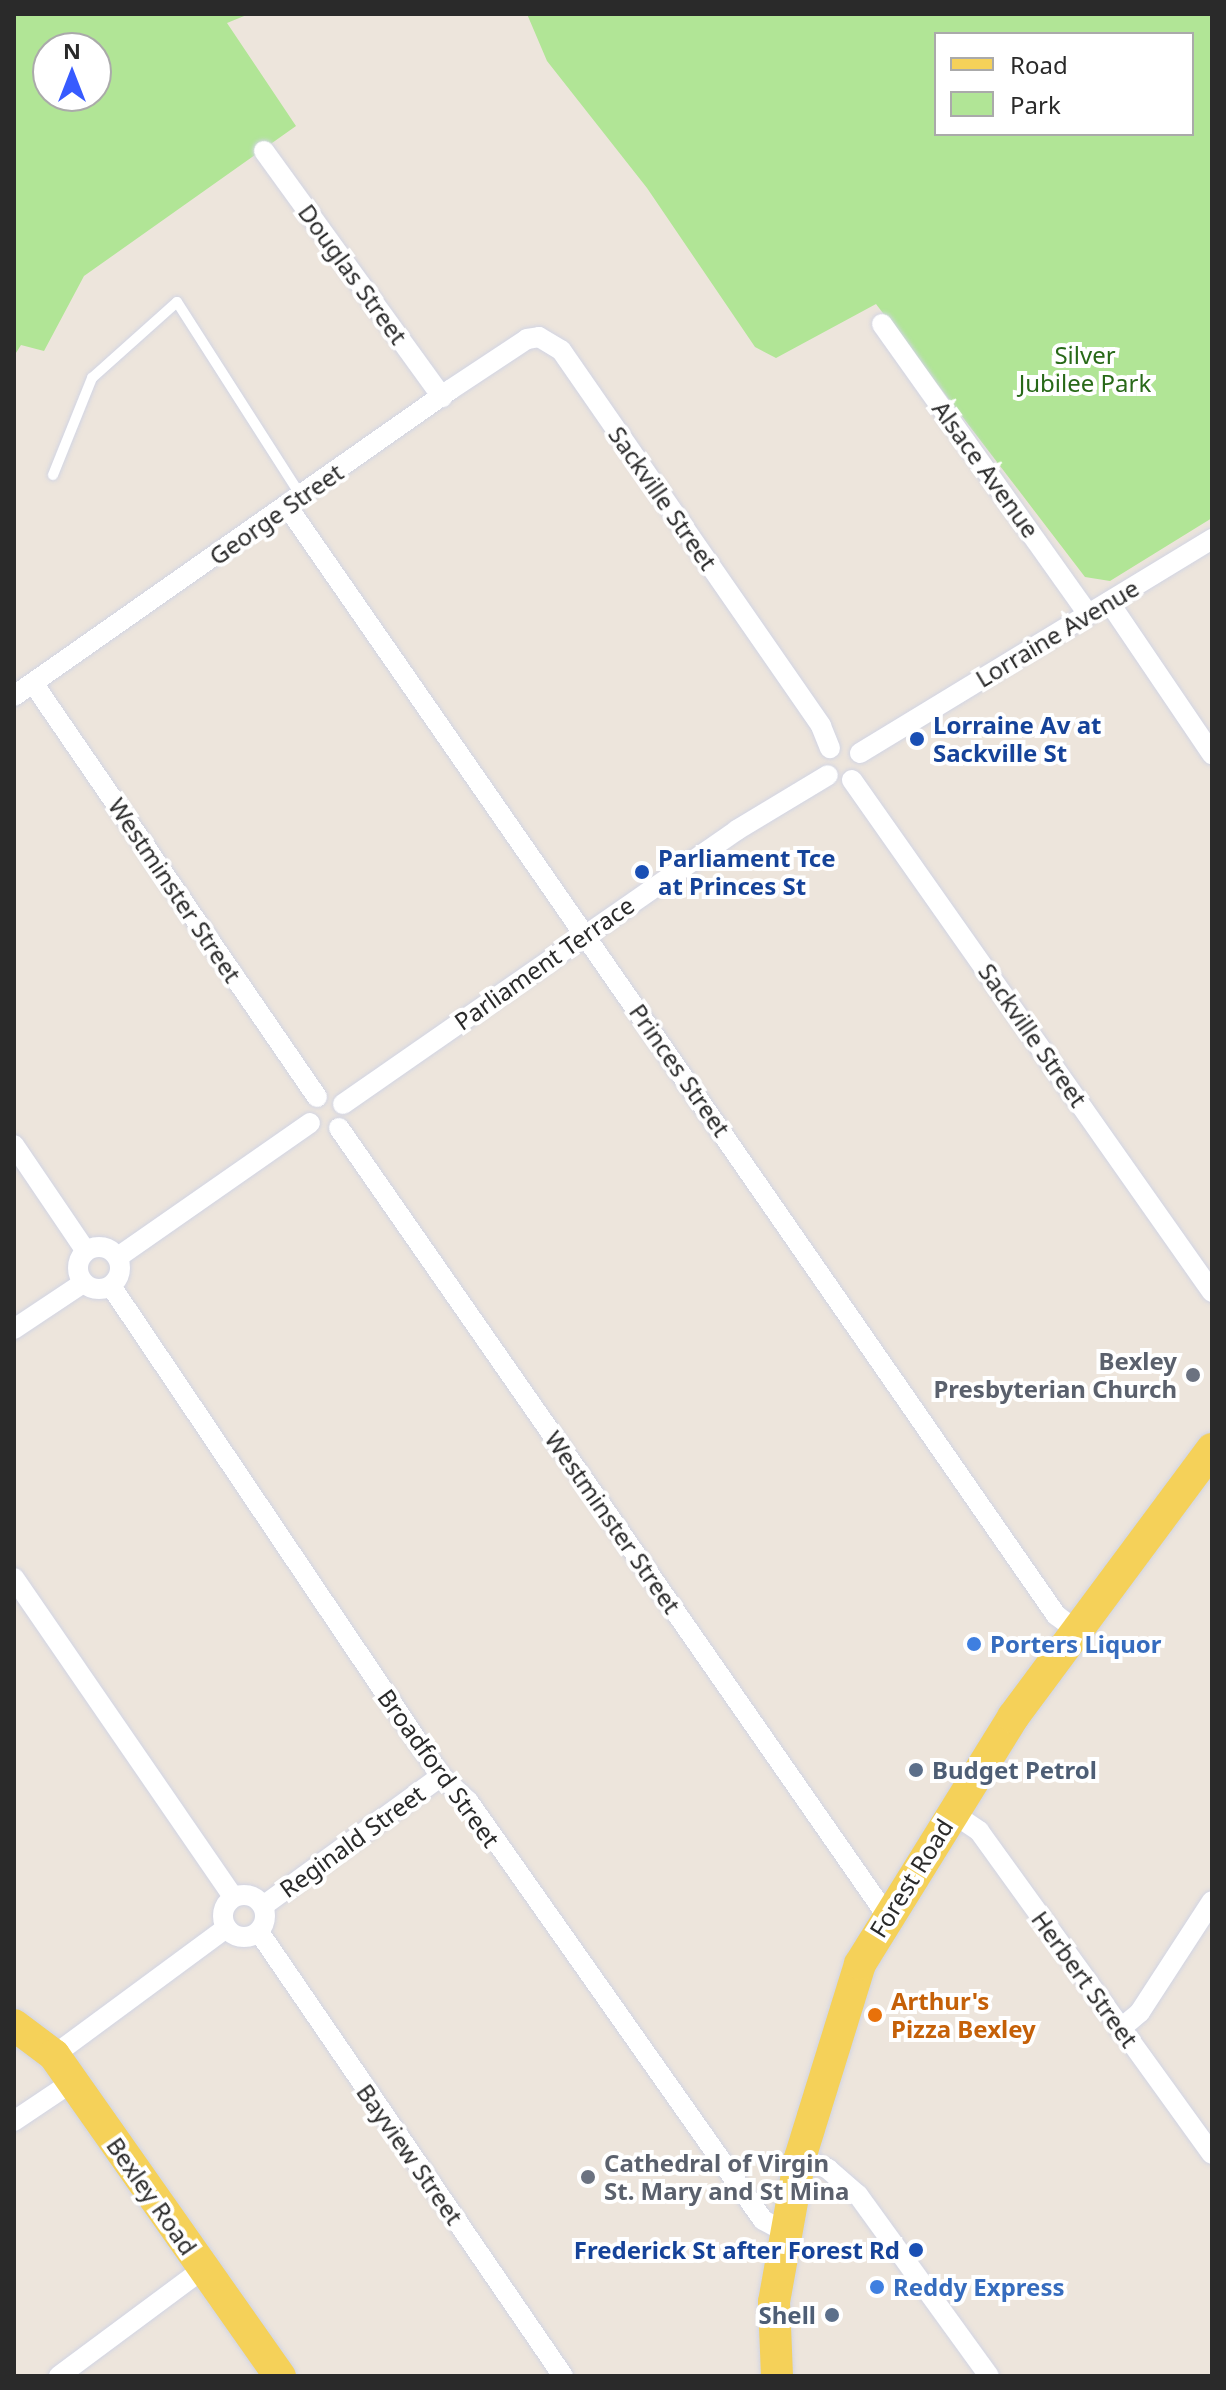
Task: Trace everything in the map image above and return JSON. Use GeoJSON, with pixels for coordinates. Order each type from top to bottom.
{"type":"FeatureCollection","features":[{"type":"Feature","properties":{"kind":"main road","name":"Forest Road"},"geometry":{"type":"LineString","coordinates":[[777,2376],[774,2311],[800,2158],[854,1981],[887,1916],[951,1812],[1076,1630],[1208,1463]]}},
{"type":"Feature","properties":{"kind":"main road","name":"Bexley Road"},"geometry":{"type":"LineString","coordinates":[[14,2025],[54,2055],[280,2376]]}},
{"type":"Feature","properties":{"kind":"street","name":"Douglas Street"},"geometry":{"type":"LineString","coordinates":[[264,151],[442,397]]}},
{"type":"Feature","properties":{"kind":"street","name":"Alsace Avenue"},"geometry":{"type":"LineString","coordinates":[[882,324],[1088,614]]}},
{"type":"Feature","properties":{"kind":"street","name":"George Street"},"geometry":{"type":"LineString","coordinates":[[14,696],[442,397],[527,339],[539,337]]}},
{"type":"Feature","properties":{"kind":"street","name":"Sackville Street"},"geometry":{"type":"LineString","coordinates":[[539,337],[561,350],[821,726],[830,748]]}},
{"type":"Feature","properties":{"kind":"street","name":"Princes Street"},"geometry":{"type":"LineString","coordinates":[[294,501],[586,934],[1056,1615],[1076,1630]]}},
{"type":"Feature","properties":{"kind":"street","name":"Lorraine Avenue"},"geometry":{"type":"LineString","coordinates":[[860,753],[1212,539]]}},
{"type":"Feature","properties":{"kind":"street"},"geometry":{"type":"LineString","coordinates":[[1109,602],[1212,754]]}},
{"type":"Feature","properties":{"kind":"street","name":"Westminster Street"},"geometry":{"type":"LineString","coordinates":[[33,683],[317,1097]]}},
{"type":"Feature","properties":{"kind":"street"},"geometry":{"type":"LineString","coordinates":[[846,743],[860,753],[863,765],[852,780],[839,781],[828,775],[824,764],[830,748],[846,743]]}},
{"type":"Feature","properties":{"kind":"street","name":"Parliament Terrace"},"geometry":{"type":"LineString","coordinates":[[343,1104],[737,830],[828,775]]}},
{"type":"Feature","properties":{"kind":"street","name":"Sackville Street"},"geometry":{"type":"LineString","coordinates":[[852,780],[1212,1292]]}},
{"type":"Feature","properties":{"kind":"street"},"geometry":{"type":"LineString","coordinates":[[331,1095],[343,1104],[346,1116],[339,1128],[326,1132],[310,1123],[309,1107],[317,1097],[331,1095]]}},
{"type":"Feature","properties":{"kind":"street"},"geometry":{"type":"LineString","coordinates":[[118,1257],[310,1123]]}},
{"type":"Feature","properties":{"kind":"street","name":"Westminster Street"},"geometry":{"type":"LineString","coordinates":[[339,1128],[887,1916]]}},
{"type":"Feature","properties":{"kind":"street"},"geometry":{"type":"LineString","coordinates":[[14,1145],[85,1250]]}},
{"type":"Feature","properties":{"kind":"street"},"geometry":{"type":"LineString","coordinates":[[102,1246],[118,1257],[120,1271],[111,1286],[100,1289],[83,1283],[77,1265],[85,1250],[102,1246]]}},
{"type":"Feature","properties":{"kind":"street"},"geometry":{"type":"LineString","coordinates":[[14,1329],[83,1283]]}},
{"type":"Feature","properties":{"kind":"street","name":"Broadford Street"},"geometry":{"type":"LineString","coordinates":[[111,1286],[441,1776],[468,1801],[763,2220],[787,2233]]}},
{"type":"Feature","properties":{"kind":"street"},"geometry":{"type":"LineString","coordinates":[[14,1578],[233,1897]]}},
{"type":"Feature","properties":{"kind":"street","name":"Reginald Street"},"geometry":{"type":"LineString","coordinates":[[263,1906],[441,1776]]}},
{"type":"Feature","properties":{"kind":"street","name":"Herbert Street"},"geometry":{"type":"LineString","coordinates":[[951,1812],[979,1831],[1212,2154]]}},
{"type":"Feature","properties":{"kind":"street"},"geometry":{"type":"LineString","coordinates":[[250,1895],[263,1906],[264,1924],[259,1932],[243,1937],[226,1928],[224,1909],[233,1897],[250,1895]]}},
{"type":"Feature","properties":{"kind":"street"},"geometry":{"type":"LineString","coordinates":[[1120,2029],[1140,2012],[1212,1901]]}},
{"type":"Feature","properties":{"kind":"street"},"geometry":{"type":"LineString","coordinates":[[54,2055],[226,1928]]}},
{"type":"Feature","properties":{"kind":"street","name":"Bayview Street"},"geometry":{"type":"LineString","coordinates":[[259,1932],[563,2376]]}},
{"type":"Feature","properties":{"kind":"street"},"geometry":{"type":"LineString","coordinates":[[14,2121],[72,2082]]}},
{"type":"Feature","properties":{"kind":"street"},"geometry":{"type":"LineString","coordinates":[[800,2158],[828,2169],[858,2195],[989,2376]]}},
{"type":"Feature","properties":{"kind":"street"},"geometry":{"type":"LineString","coordinates":[[59,2376],[203,2269]]}},
{"type":"Feature","properties":{"kind":"lane"},"geometry":{"type":"LineString","coordinates":[[53,475],[92,378],[177,302],[294,501]]}},
{"type":"Feature","properties":{"kind":"green space"},"geometry":{"type":"Polygon","coordinates":[[[14,14],[249,14],[227,23],[296,126],[84,276],[44,351],[21,345],[14,356],[14,14]]]}},
{"type":"Feature","properties":{"kind":"green space","name":"Silver Jubilee Park"},"geometry":{"type":"Polygon","coordinates":[[[527,14],[1212,14],[1212,518],[1110,581],[1085,577],[876,304],[776,358],[755,347],[647,188],[547,61],[527,14]]]}},
{"type":"Feature","properties":{"kind":"place","name":"Lorraine Av at Sackville St"},"geometry":{"type":"Point","coordinates":[917,739]}},
{"type":"Feature","properties":{"kind":"place","name":"Parliament Tce at Princes St"},"geometry":{"type":"Point","coordinates":[642,872]}},
{"type":"Feature","properties":{"kind":"place","name":"Bexley Presbyterian Church"},"geometry":{"type":"Point","coordinates":[1193,1375]}},
{"type":"Feature","properties":{"kind":"place","name":"Porters Liquor"},"geometry":{"type":"Point","coordinates":[974,1644]}},
{"type":"Feature","properties":{"kind":"place","name":"Budget Petrol"},"geometry":{"type":"Point","coordinates":[916,1770]}},
{"type":"Feature","properties":{"kind":"place","name":"Arthur's Pizza Bexley"},"geometry":{"type":"Point","coordinates":[875,2015]}},
{"type":"Feature","properties":{"kind":"place","name":"Cathedral of Virgin St. Mary and St Mina"},"geometry":{"type":"Point","coordinates":[588,2177]}},
{"type":"Feature","properties":{"kind":"place","name":"Frederick St after Forest Rd"},"geometry":{"type":"Point","coordinates":[916,2250]}},
{"type":"Feature","properties":{"kind":"place","name":"Reddy Express"},"geometry":{"type":"Point","coordinates":[877,2287]}},
{"type":"Feature","properties":{"kind":"place","name":"Shell"},"geometry":{"type":"Point","coordinates":[832,2315]}}]}
